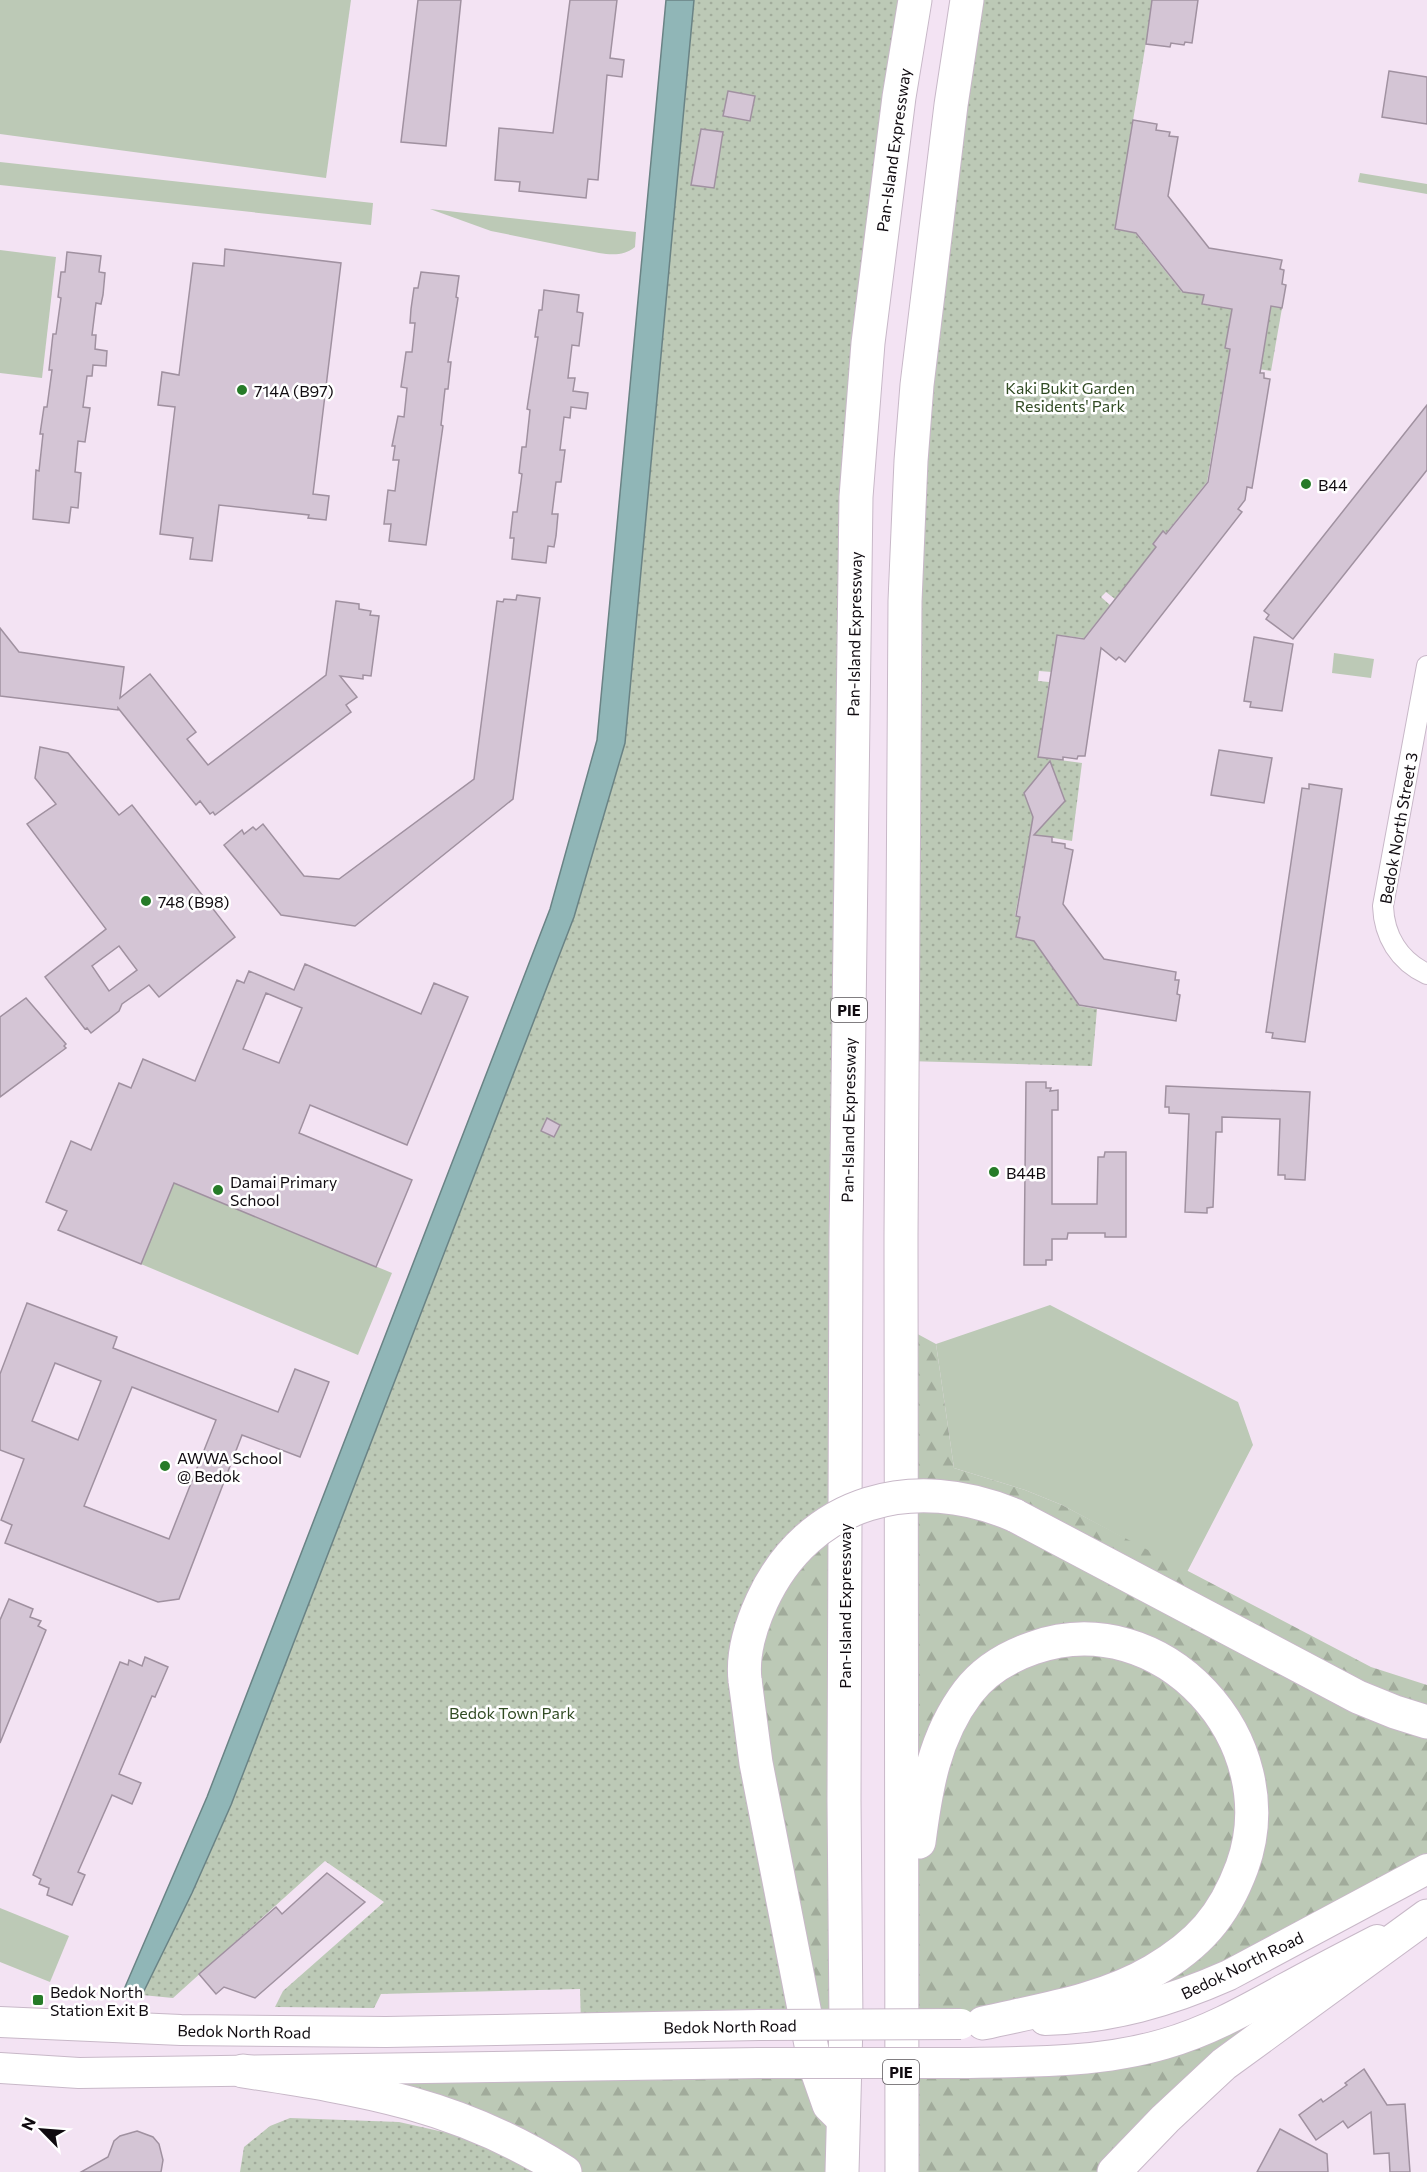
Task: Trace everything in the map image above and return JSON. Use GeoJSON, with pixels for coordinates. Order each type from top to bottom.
{"type":"FeatureCollection","features":[{"type":"Feature","properties":{"kind":"highway","name":"Pan-Island Expressway"},"geometry":{"type":"LineString","coordinates":[[842,2172],[846,2023],[844,1777],[846,1238],[856,497],[868,343],[899,97],[915,0]]}},
{"type":"Feature","properties":{"kind":"highway","name":"PIE"},"geometry":{"type":"LineString","coordinates":[[902,2172],[901,1237],[905,601],[910,461],[917,385],[951,105],[967,0]]}},
{"type":"Feature","properties":{"kind":"highway"},"geometry":{"type":"LineString","coordinates":[[842,2118],[829,2104],[815,2065],[756,1763],[744,1667],[757,1610],[780,1568],[793,1553],[837,1518],[872,1502],[900,1496],[929,1495],[952,1496],[1014,1515],[1358,1697],[1427,1722]]}},
{"type":"Feature","properties":{"kind":"highway"},"geometry":{"type":"LineString","coordinates":[[902,1972],[930,1767],[946,1727],[973,1686],[984,1675],[1010,1658],[1069,1638],[1112,1641],[1169,1664],[1197,1687],[1225,1719],[1235,1738],[1246,1770],[1253,1806],[1251,1829],[1244,1863],[1227,1902],[1214,1922],[1194,1943],[1169,1962],[1143,1977],[1117,1989],[1082,2000],[972,2023]]}},
{"type":"Feature","properties":{"kind":"highway"},"geometry":{"type":"LineString","coordinates":[[1114,2172],[1165,2119],[1224,2064],[1427,1914]]}},
{"type":"Feature","properties":{"kind":"highway"},"geometry":{"type":"LineString","coordinates":[[243,2071],[343,2086],[408,2102],[482,2127],[512,2140],[565,2172]]}},
{"type":"Feature","properties":{"kind":"main road","name":"Bedok North Road"},"geometry":{"type":"LineString","coordinates":[[0,2022],[181,2030],[375,2032],[1055,2020],[1103,2014],[1171,2000],[1229,1975],[1427,1869]]}},
{"type":"Feature","properties":{"kind":"main road"},"geometry":{"type":"LineString","coordinates":[[0,2068],[79,2073],[1067,2060],[1103,2056],[1165,2044],[1188,2037],[1242,2013],[1427,1914]]}},
{"type":"Feature","properties":{"kind":"street","name":"Bedok North Street 3"},"geometry":{"type":"LineString","coordinates":[[1427,666],[1383,906],[1386,929],[1397,950],[1413,966],[1427,974]]}},
{"type":"Feature","properties":{"kind":"green space"},"geometry":{"type":"Polygon","coordinates":[[[0,0],[351,0],[326,178],[0,134],[0,0]]]}},
{"type":"Feature","properties":{"kind":"green space","name":"Bedok Town Park"},"geometry":{"type":"Polygon","coordinates":[[[694,0],[903,0],[860,299],[835,1511],[741,1641],[798,2021],[581,2025],[580,1989],[381,1994],[374,2008],[275,2007],[283,1991],[384,1902],[325,1861],[173,1998],[142,1995],[192,1893],[231,1805],[574,917],[625,743],[694,0]]]}},
{"type":"Feature","properties":{"kind":"green space","name":"Kaki Bukit Garden Residents' Park"},"geometry":{"type":"Polygon","coordinates":[[[974,0],[1153,0],[1115,229],[1135,233],[1182,292],[1204,295],[1202,304],[1211,306],[1213,297],[1282,308],[1271,371],[1227,364],[1207,482],[1166,533],[1163,531],[1153,544],[1156,547],[1115,599],[1106,592],[1101,597],[1110,605],[1084,638],[1057,635],[1052,672],[1039,671],[1038,681],[1049,682],[1038,757],[1082,763],[1072,841],[1030,834],[1015,916],[1020,917],[1016,937],[1034,941],[1079,1006],[1097,1009],[1092,1066],[906,1061],[915,460],[974,0]]]}},
{"type":"Feature","properties":{"kind":"green space"},"geometry":{"type":"Polygon","coordinates":[[[0,162],[373,203],[371,225],[0,185],[0,162]]]}},
{"type":"Feature","properties":{"kind":"green space"},"geometry":{"type":"Polygon","coordinates":[[[1360,173],[1427,184],[1427,194],[1358,182],[1360,173]]]}},
{"type":"Feature","properties":{"kind":"green space"},"geometry":{"type":"Polygon","coordinates":[[[430,209],[636,232],[635,247],[618,254],[599,253],[491,231],[430,209]]]}},
{"type":"Feature","properties":{"kind":"green space"},"geometry":{"type":"Polygon","coordinates":[[[0,250],[56,257],[42,378],[0,373],[0,250]]]}},
{"type":"Feature","properties":{"kind":"green space"},"geometry":{"type":"Polygon","coordinates":[[[1334,653],[1374,659],[1371,678],[1332,673],[1334,653]]]}},
{"type":"Feature","properties":{"kind":"green space"},"geometry":{"type":"Polygon","coordinates":[[[174,1183],[392,1273],[358,1355],[141,1264],[174,1183]]]}},
{"type":"Feature","properties":{"kind":"green space"},"geometry":{"type":"Polygon","coordinates":[[[1050,1305],[1238,1402],[1253,1445],[1187,1572],[1062,1505],[1025,1490],[954,1468],[936,1344],[1050,1305]]]}},
{"type":"Feature","properties":{"kind":"green space"},"geometry":{"type":"Polygon","coordinates":[[[901,1325],[936,1344],[954,1468],[1025,1490],[1062,1505],[1371,1667],[1427,1685],[1427,1869],[1229,1975],[902,2024],[901,1325]]]}},
{"type":"Feature","properties":{"kind":"green space"},"geometry":{"type":"Polygon","coordinates":[[[845,1518],[846,2023],[807,2022],[752,1624],[845,1518]]]}},
{"type":"Feature","properties":{"kind":"green space"},"geometry":{"type":"Polygon","coordinates":[[[0,1908],[69,1936],[50,1982],[0,1962],[0,1908]]]}},
{"type":"Feature","properties":{"kind":"green space"},"geometry":{"type":"Polygon","coordinates":[[[1326,1966],[1114,2172],[902,2172],[901,2063],[1103,2056],[1326,1966]]]}},
{"type":"Feature","properties":{"kind":"green space"},"geometry":{"type":"Polygon","coordinates":[[[815,2065],[841,2172],[565,2172],[408,2102],[383,2069],[815,2065]]]}},
{"type":"Feature","properties":{"kind":"green space"},"geometry":{"type":"Polygon","coordinates":[[[290,2118],[399,2122],[497,2144],[541,2172],[240,2172],[244,2147],[270,2126],[290,2118]]]}},
{"type":"Feature","properties":{"kind":"shaded area"},"geometry":{"type":"Polygon","coordinates":[[[666,0],[694,0],[625,743],[574,917],[231,1805],[192,1893],[142,1995],[122,1994],[207,1797],[550,909],[597,740],[666,0]]]}},
{"type":"Feature","properties":{"kind":"building"},"geometry":{"type":"Polygon","coordinates":[[[418,0],[461,0],[446,146],[401,142],[418,0]]]}},
{"type":"Feature","properties":{"kind":"building"},"geometry":{"type":"Polygon","coordinates":[[[570,0],[617,0],[610,58],[624,60],[622,77],[607,75],[598,180],[588,179],[586,198],[519,191],[520,182],[495,180],[499,128],[553,133],[570,0]]]}},
{"type":"Feature","properties":{"kind":"building"},"geometry":{"type":"Polygon","coordinates":[[[1152,0],[1198,0],[1192,43],[1185,42],[1184,45],[1171,43],[1170,47],[1146,44],[1152,0]]]}},
{"type":"Feature","properties":{"kind":"building"},"geometry":{"type":"Polygon","coordinates":[[[1389,71],[1427,77],[1427,124],[1382,117],[1389,71]]]}},
{"type":"Feature","properties":{"kind":"building"},"geometry":{"type":"Polygon","coordinates":[[[728,91],[755,96],[750,121],[723,116],[728,91]]]}},
{"type":"Feature","properties":{"kind":"building"},"geometry":{"type":"Polygon","coordinates":[[[1133,120],[1157,124],[1156,130],[1170,132],[1169,136],[1178,137],[1168,196],[1209,248],[1282,260],[1280,269],[1284,270],[1282,284],[1286,285],[1282,308],[1271,306],[1260,373],[1264,373],[1264,378],[1270,379],[1252,488],[1247,487],[1245,500],[1238,509],[1242,512],[1125,662],[1119,657],[1116,660],[1101,648],[1085,756],[1078,756],[1077,759],[1063,757],[1063,760],[1038,757],[1057,635],[1084,639],[1156,547],[1153,544],[1163,531],[1166,534],[1208,482],[1230,349],[1225,348],[1232,309],[1202,304],[1204,295],[1183,292],[1136,233],[1115,229],[1133,120]]]}},
{"type":"Feature","properties":{"kind":"building"},"geometry":{"type":"Polygon","coordinates":[[[701,129],[723,132],[714,188],[691,185],[701,129]]]}},
{"type":"Feature","properties":{"kind":"building","name":"714A (B97)"},"geometry":{"type":"Polygon","coordinates":[[[225,249],[341,263],[313,494],[329,496],[326,520],[308,518],[309,515],[219,505],[212,561],[190,559],[193,538],[160,534],[175,407],[158,405],[162,372],[179,375],[193,263],[224,266],[225,249]]]}},
{"type":"Feature","properties":{"kind":"building"},"geometry":{"type":"Polygon","coordinates":[[[67,252],[101,256],[99,272],[105,273],[103,295],[101,304],[96,303],[92,335],[96,335],[95,349],[107,351],[106,366],[93,365],[92,376],[87,376],[83,407],[90,408],[85,442],[78,441],[75,472],[81,473],[78,508],[71,507],[69,523],[33,519],[36,470],[39,471],[43,434],[40,434],[44,407],[47,407],[52,370],[49,370],[53,334],[56,334],[61,298],[58,297],[61,272],[65,272],[67,252]]]}},
{"type":"Feature","properties":{"kind":"building"},"geometry":{"type":"Polygon","coordinates":[[[421,272],[459,276],[448,362],[451,362],[448,389],[445,389],[441,425],[443,426],[426,545],[389,541],[391,524],[384,524],[388,490],[395,491],[399,460],[393,460],[395,446],[392,446],[398,416],[404,417],[407,388],[401,387],[406,352],[412,352],[415,323],[410,323],[411,309],[414,288],[418,288],[421,272]]]}},
{"type":"Feature","properties":{"kind":"building"},"geometry":{"type":"Polygon","coordinates":[[[544,290],[579,295],[577,312],[583,313],[579,346],[572,345],[568,378],[575,378],[573,391],[588,393],[586,409],[571,407],[570,418],[564,417],[560,450],[565,450],[561,482],[556,482],[552,514],[558,514],[556,536],[554,547],[548,546],[546,563],[512,559],[514,538],[510,538],[513,512],[517,512],[522,474],[519,473],[522,447],[526,447],[530,410],[527,409],[538,337],[535,337],[544,290]]]}},
{"type":"Feature","properties":{"kind":"building"},"geometry":{"type":"Polygon","coordinates":[[[1427,405],[1427,470],[1293,639],[1266,619],[1269,615],[1264,611],[1427,405]]]}},
{"type":"Feature","properties":{"kind":"building"},"geometry":{"type":"Polygon","coordinates":[[[517,595],[540,598],[513,799],[355,926],[281,915],[224,845],[242,830],[244,834],[253,827],[256,830],[263,824],[304,876],[339,879],[474,779],[497,601],[516,600],[517,595]]]}},
{"type":"Feature","properties":{"kind":"building"},"geometry":{"type":"Polygon","coordinates":[[[336,601],[359,604],[359,609],[371,611],[370,615],[379,616],[371,676],[363,675],[363,679],[340,676],[357,697],[346,705],[351,712],[215,815],[213,812],[210,814],[200,801],[196,805],[118,708],[118,710],[0,696],[0,628],[19,652],[124,667],[120,698],[150,674],[196,732],[187,739],[208,765],[326,675],[336,601]]]}},
{"type":"Feature","properties":{"kind":"building"},"geometry":{"type":"Polygon","coordinates":[[[1254,637],[1293,644],[1282,711],[1250,707],[1251,702],[1244,701],[1254,637]]]}},
{"type":"Feature","properties":{"kind":"building","name":"748 (B98)"},"geometry":{"type":"Polygon","coordinates":[[[40,747],[68,753],[119,815],[132,805],[235,937],[159,997],[149,985],[122,1004],[119,1011],[91,1033],[87,1028],[85,1029],[45,977],[106,929],[27,824],[56,804],[35,778],[40,747]],[[119,946],[92,966],[109,991],[137,970],[119,946]]]}},
{"type":"Feature","properties":{"kind":"building"},"geometry":{"type":"Polygon","coordinates":[[[1219,750],[1272,758],[1264,803],[1211,795],[1219,750]]]}},
{"type":"Feature","properties":{"kind":"building"},"geometry":{"type":"Polygon","coordinates":[[[1050,761],[1065,801],[1034,835],[1052,837],[1052,842],[1065,844],[1065,848],[1073,850],[1063,904],[1104,959],[1176,972],[1175,980],[1179,980],[1177,994],[1180,995],[1176,1021],[1079,1005],[1034,941],[1016,937],[1020,917],[1016,916],[1033,817],[1024,793],[1050,761]]]}},
{"type":"Feature","properties":{"kind":"building"},"geometry":{"type":"Polygon","coordinates":[[[1309,784],[1342,789],[1305,1042],[1272,1038],[1273,1033],[1266,1032],[1302,788],[1309,789],[1309,784]]]}},
{"type":"Feature","properties":{"kind":"building"},"geometry":{"type":"Polygon","coordinates":[[[305,964],[421,1014],[434,983],[468,997],[407,1145],[310,1105],[299,1133],[412,1180],[376,1267],[174,1183],[141,1264],[58,1230],[67,1211],[46,1202],[71,1141],[91,1150],[119,1083],[131,1088],[143,1059],[195,1081],[237,980],[244,983],[249,971],[294,990],[305,964]],[[266,993],[243,1049],[279,1063],[302,1008],[266,993]]]}},
{"type":"Feature","properties":{"kind":"building"},"geometry":{"type":"Polygon","coordinates":[[[26,998],[66,1044],[64,1046],[66,1048],[0,1097],[0,1017],[26,998]]]}},
{"type":"Feature","properties":{"kind":"building"},"geometry":{"type":"Polygon","coordinates":[[[1026,1082],[1046,1082],[1046,1088],[1051,1088],[1050,1091],[1058,1090],[1058,1110],[1052,1110],[1052,1204],[1097,1204],[1098,1157],[1104,1157],[1105,1152],[1126,1152],[1126,1237],[1105,1237],[1105,1233],[1068,1233],[1067,1239],[1052,1239],[1052,1260],[1046,1260],[1046,1265],[1024,1265],[1026,1082]]]}},
{"type":"Feature","properties":{"kind":"building"},"geometry":{"type":"Polygon","coordinates":[[[1166,1086],[1310,1092],[1305,1180],[1285,1179],[1285,1175],[1278,1175],[1280,1119],[1222,1117],[1222,1132],[1216,1132],[1213,1207],[1207,1208],[1207,1213],[1185,1212],[1189,1114],[1169,1113],[1169,1107],[1165,1107],[1166,1086]]]}},
{"type":"Feature","properties":{"kind":"building"},"geometry":{"type":"Polygon","coordinates":[[[547,1118],[560,1125],[554,1137],[541,1131],[547,1118]]]}},
{"type":"Feature","properties":{"kind":"building"},"geometry":{"type":"Polygon","coordinates":[[[27,1303],[117,1337],[113,1348],[278,1412],[295,1369],[329,1382],[300,1457],[242,1435],[179,1599],[158,1602],[5,1543],[12,1525],[1,1520],[24,1459],[0,1450],[0,1374],[27,1303]],[[55,1363],[32,1421],[78,1440],[101,1381],[55,1363]],[[132,1387],[84,1506],[169,1539],[216,1420],[132,1387]]]}},
{"type":"Feature","properties":{"kind":"building"},"geometry":{"type":"Polygon","coordinates":[[[9,1599],[33,1609],[30,1617],[41,1621],[38,1626],[46,1630],[0,1743],[0,1620],[9,1599]]]}},
{"type":"Feature","properties":{"kind":"building"},"geometry":{"type":"Polygon","coordinates":[[[145,1657],[168,1667],[155,1697],[152,1696],[119,1774],[141,1783],[132,1804],[112,1795],[78,1872],[85,1875],[72,1905],[47,1895],[49,1888],[39,1884],[41,1879],[33,1875],[120,1662],[128,1665],[129,1660],[142,1666],[145,1657]]]}},
{"type":"Feature","properties":{"kind":"building"},"geometry":{"type":"Polygon","coordinates":[[[327,1873],[365,1902],[255,1998],[224,1987],[216,1994],[199,1974],[276,1907],[282,1914],[327,1873]]]}},
{"type":"Feature","properties":{"kind":"building"},"geometry":{"type":"Polygon","coordinates":[[[1364,2069],[1387,2105],[1405,2104],[1410,2172],[1390,2172],[1389,2153],[1374,2154],[1371,2112],[1348,2128],[1343,2121],[1316,2140],[1299,2115],[1321,2099],[1323,2102],[1347,2085],[1345,2083],[1364,2069]]]}},
{"type":"Feature","properties":{"kind":"building"},"geometry":{"type":"Polygon","coordinates":[[[1280,2129],[1327,2154],[1328,2172],[1257,2172],[1280,2129]]]}},
{"type":"Feature","properties":{"kind":"building"},"geometry":{"type":"Polygon","coordinates":[[[137,2131],[153,2137],[159,2144],[163,2160],[161,2172],[81,2172],[108,2157],[114,2141],[120,2136],[137,2131]]]}},
{"type":"Feature","properties":{"kind":"place","name":"714A (B97)"},"geometry":{"type":"Point","coordinates":[242,390]}},
{"type":"Feature","properties":{"kind":"place","name":"B44"},"geometry":{"type":"Point","coordinates":[1306,484]}},
{"type":"Feature","properties":{"kind":"place","name":"748 (B98)"},"geometry":{"type":"Point","coordinates":[146,901]}},
{"type":"Feature","properties":{"kind":"place","name":"B44B"},"geometry":{"type":"Point","coordinates":[994,1172]}},
{"type":"Feature","properties":{"kind":"place","name":"Damai Primary School"},"geometry":{"type":"Point","coordinates":[218,1190]}},
{"type":"Feature","properties":{"kind":"place","name":"AWWA School @ Bedok"},"geometry":{"type":"Point","coordinates":[165,1466]}},
{"type":"Feature","properties":{"kind":"place","name":"Bedok North Station Exit B"},"geometry":{"type":"Point","coordinates":[38,2000]}}]}
